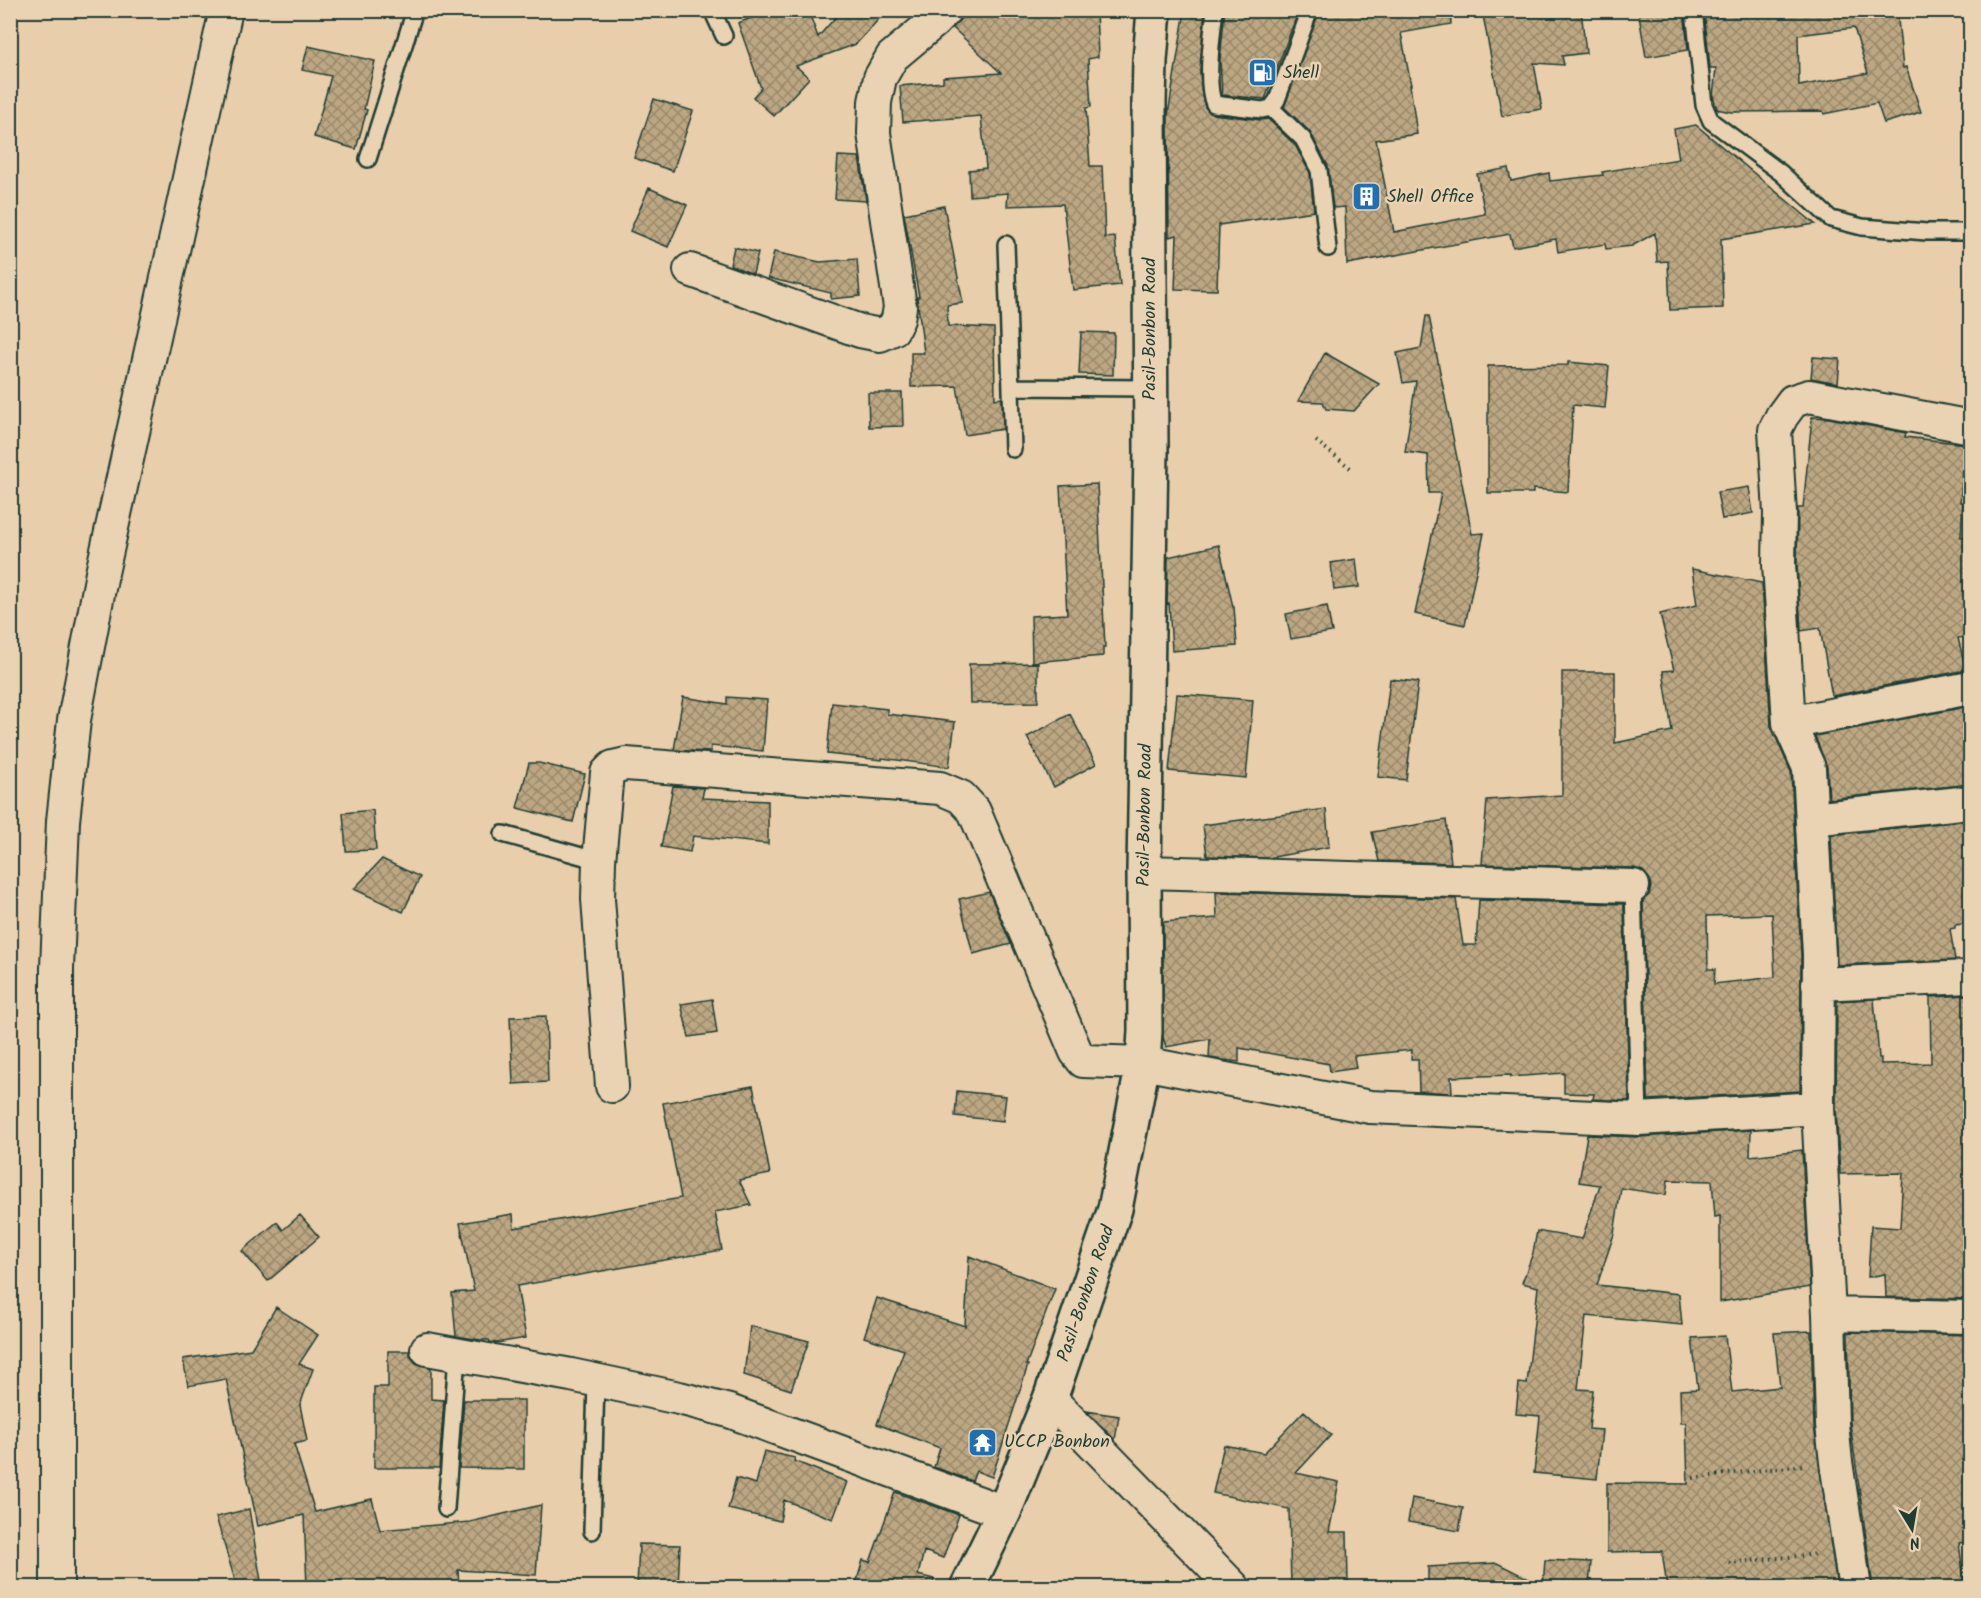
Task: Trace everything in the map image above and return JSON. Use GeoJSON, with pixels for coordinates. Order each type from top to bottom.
{"type":"FeatureCollection","features":[{"type":"Feature","properties":{"kind":"street"},"geometry":{"type":"LineString","coordinates":[[57,1587],[57,968],[63,821],[74,720],[102,573],[226,10]]}},
{"type":"Feature","properties":{"kind":"street"},"geometry":{"type":"LineString","coordinates":[[690,270],[860,331],[880,335],[893,329],[900,307],[874,133],[875,102],[880,78],[892,57],[945,10]]}},
{"type":"Feature","properties":{"kind":"street","name":"Pasil-Bonbon Road"},"geometry":{"type":"LineString","coordinates":[[967,1587],[1004,1512],[1050,1399],[1115,1209],[1143,1063],[1151,451],[1149,103],[1154,10]]}},
{"type":"Feature","properties":{"kind":"street"},"geometry":{"type":"LineString","coordinates":[[1855,1587],[1832,1424],[1830,1314],[1818,1107],[1819,955],[1812,819],[1809,768],[1789,723],[1779,564],[1780,513],[1775,430],[1793,401],[1809,396],[1966,426]]}},
{"type":"Feature","properties":{"kind":"street"},"geometry":{"type":"LineString","coordinates":[[1789,723],[1971,688]]}},
{"type":"Feature","properties":{"kind":"street"},"geometry":{"type":"LineString","coordinates":[[612,1086],[598,899],[607,774],[620,765],[940,788],[961,796],[974,811],[1079,1058],[1083,1061],[1143,1063],[1370,1107],[1639,1119],[1818,1107]]}},
{"type":"Feature","properties":{"kind":"street"},"geometry":{"type":"LineString","coordinates":[[1812,819],[1971,802]]}},
{"type":"Feature","properties":{"kind":"street"},"geometry":{"type":"LineString","coordinates":[[1144,872],[1633,886]]}},
{"type":"Feature","properties":{"kind":"street"},"geometry":{"type":"LineString","coordinates":[[1818,984],[1971,976]]}},
{"type":"Feature","properties":{"kind":"street"},"geometry":{"type":"LineString","coordinates":[[1830,1314],[1971,1317]]}},
{"type":"Feature","properties":{"kind":"street"},"geometry":{"type":"LineString","coordinates":[[427,1349],[679,1398],[729,1411],[1004,1512]]}},
{"type":"Feature","properties":{"kind":"street"},"geometry":{"type":"LineString","coordinates":[[1050,1399],[1234,1587]]}},
{"type":"Feature","properties":{"kind":"lane"},"geometry":{"type":"LineString","coordinates":[[368,159],[415,10]]}},
{"type":"Feature","properties":{"kind":"lane"},"geometry":{"type":"LineString","coordinates":[[712,10],[724,36]]}},
{"type":"Feature","properties":{"kind":"lane"},"geometry":{"type":"LineString","coordinates":[[1215,10],[1212,31],[1211,99],[1214,105],[1263,110],[1271,108],[1280,93],[1310,10]]}},
{"type":"Feature","properties":{"kind":"lane"},"geometry":{"type":"LineString","coordinates":[[1694,10],[1707,115],[1711,121],[1781,173],[1831,219],[1862,227],[1927,232],[1971,232]]}},
{"type":"Feature","properties":{"kind":"lane"},"geometry":{"type":"LineString","coordinates":[[1271,108],[1303,139],[1319,170],[1328,248]]}},
{"type":"Feature","properties":{"kind":"lane"},"geometry":{"type":"LineString","coordinates":[[1006,244],[1013,449]]}},
{"type":"Feature","properties":{"kind":"lane"},"geometry":{"type":"LineString","coordinates":[[1011,387],[1150,388]]}},
{"type":"Feature","properties":{"kind":"lane"},"geometry":{"type":"LineString","coordinates":[[503,834],[599,861]]}},
{"type":"Feature","properties":{"kind":"lane"},"geometry":{"type":"LineString","coordinates":[[1633,886],[1639,1119]]}},
{"type":"Feature","properties":{"kind":"lane"},"geometry":{"type":"LineString","coordinates":[[446,1509],[457,1355]]}},
{"type":"Feature","properties":{"kind":"lane"},"geometry":{"type":"LineString","coordinates":[[592,1531],[596,1381]]}},
{"type":"Feature","properties":{"kind":"path"},"geometry":{"type":"LineString","coordinates":[[1317,441],[1353,470]]}},
{"type":"Feature","properties":{"kind":"path"},"geometry":{"type":"LineString","coordinates":[[1693,1478],[1836,1462]]}},
{"type":"Feature","properties":{"kind":"path"},"geometry":{"type":"LineString","coordinates":[[1729,1563],[1850,1551]]}},
{"type":"Feature","properties":{"kind":"building"},"geometry":{"type":"Polygon","coordinates":[[[772,10],[808,10],[818,37],[842,10],[887,10],[856,44],[796,66],[809,78],[774,116],[753,97],[761,88],[738,23],[772,10]]]}},
{"type":"Feature","properties":{"kind":"building"},"geometry":{"type":"Polygon","coordinates":[[[968,10],[1096,10],[1098,57],[1088,59],[1091,107],[1086,108],[1090,166],[1102,166],[1105,238],[1115,237],[1120,285],[1073,290],[1063,204],[1007,206],[1008,193],[970,196],[969,170],[986,168],[981,116],[903,122],[900,86],[943,82],[943,77],[1001,73],[953,28],[968,10]]]}},
{"type":"Feature","properties":{"kind":"building"},"geometry":{"type":"Polygon","coordinates":[[[1185,10],[1205,10],[1200,71],[1205,107],[1213,114],[1268,119],[1295,145],[1310,173],[1314,211],[1219,225],[1217,290],[1175,289],[1177,235],[1169,237],[1168,115],[1185,10]]]}},
{"type":"Feature","properties":{"kind":"building"},"geometry":{"type":"Polygon","coordinates":[[[1225,10],[1299,10],[1265,99],[1222,95],[1220,59],[1225,10]]]}},
{"type":"Feature","properties":{"kind":"building"},"geometry":{"type":"Polygon","coordinates":[[[1319,10],[1450,10],[1451,24],[1401,33],[1417,134],[1376,140],[1394,232],[1485,214],[1477,174],[1508,168],[1511,181],[1549,173],[1550,181],[1603,175],[1602,172],[1679,159],[1674,129],[1696,125],[1815,224],[1721,239],[1723,308],[1670,310],[1668,261],[1657,262],[1655,233],[1632,246],[1606,249],[1605,244],[1558,252],[1556,239],[1513,247],[1510,234],[1347,264],[1345,207],[1333,208],[1328,166],[1310,132],[1284,107],[1319,10]]]}},
{"type":"Feature","properties":{"kind":"building"},"geometry":{"type":"Polygon","coordinates":[[[1482,10],[1581,10],[1586,53],[1562,56],[1564,65],[1534,63],[1542,109],[1502,116],[1482,10]]]}},
{"type":"Feature","properties":{"kind":"building"},"geometry":{"type":"Polygon","coordinates":[[[1638,10],[1684,10],[1688,50],[1646,57],[1638,10]]]}},
{"type":"Feature","properties":{"kind":"building"},"geometry":{"type":"Polygon","coordinates":[[[1704,10],[1897,10],[1903,68],[1906,67],[1921,112],[1884,123],[1877,103],[1824,114],[1823,111],[1731,112],[1717,109],[1713,96],[1716,68],[1710,68],[1704,10]],[[1854,28],[1798,35],[1799,86],[1868,73],[1854,28]]]}},
{"type":"Feature","properties":{"kind":"building"},"geometry":{"type":"Polygon","coordinates":[[[308,46],[375,61],[364,109],[367,110],[356,149],[314,137],[331,76],[302,70],[308,46]]]}},
{"type":"Feature","properties":{"kind":"building"},"geometry":{"type":"Polygon","coordinates":[[[654,99],[693,111],[673,171],[634,158],[654,99]]]}},
{"type":"Feature","properties":{"kind":"building"},"geometry":{"type":"Polygon","coordinates":[[[838,156],[859,157],[866,201],[835,199],[838,156]]]}},
{"type":"Feature","properties":{"kind":"building"},"geometry":{"type":"Polygon","coordinates":[[[649,188],[687,205],[668,247],[630,231],[649,188]]]}},
{"type":"Feature","properties":{"kind":"building"},"geometry":{"type":"Polygon","coordinates":[[[944,206],[963,303],[947,305],[948,326],[994,328],[995,399],[1002,398],[1003,429],[965,435],[957,386],[911,387],[911,353],[924,353],[917,297],[919,297],[904,214],[944,206]]]}},
{"type":"Feature","properties":{"kind":"building"},"geometry":{"type":"Polygon","coordinates":[[[734,247],[758,253],[753,274],[730,265],[734,247]]]}},
{"type":"Feature","properties":{"kind":"building"},"geometry":{"type":"Polygon","coordinates":[[[774,252],[820,262],[857,259],[860,296],[831,299],[831,293],[768,278],[774,252]]]}},
{"type":"Feature","properties":{"kind":"building"},"geometry":{"type":"Polygon","coordinates":[[[1426,316],[1429,316],[1472,534],[1484,533],[1465,625],[1415,614],[1441,493],[1429,493],[1428,455],[1405,452],[1416,381],[1403,383],[1397,353],[1421,348],[1426,316]]]}},
{"type":"Feature","properties":{"kind":"building"},"geometry":{"type":"Polygon","coordinates":[[[1081,332],[1114,333],[1113,375],[1079,374],[1081,332]]]}},
{"type":"Feature","properties":{"kind":"building"},"geometry":{"type":"Polygon","coordinates":[[[1325,353],[1379,384],[1354,411],[1326,409],[1323,402],[1298,401],[1325,353]]]}},
{"type":"Feature","properties":{"kind":"building"},"geometry":{"type":"Polygon","coordinates":[[[1813,357],[1840,359],[1838,383],[1811,378],[1813,357]]]}},
{"type":"Feature","properties":{"kind":"building"},"geometry":{"type":"Polygon","coordinates":[[[1568,362],[1609,366],[1605,408],[1573,405],[1568,492],[1533,489],[1533,493],[1488,493],[1488,366],[1568,365],[1568,362]]]}},
{"type":"Feature","properties":{"kind":"building"},"geometry":{"type":"Polygon","coordinates":[[[868,393],[902,393],[903,426],[869,427],[868,393]]]}},
{"type":"Feature","properties":{"kind":"building"},"geometry":{"type":"Polygon","coordinates":[[[1812,417],[1829,418],[1906,433],[1905,437],[1966,444],[1960,502],[1963,502],[1961,537],[1971,536],[1971,636],[1958,638],[1966,670],[1832,696],[1820,628],[1801,631],[1797,564],[1798,508],[1803,508],[1812,417]]]}},
{"type":"Feature","properties":{"kind":"building"},"geometry":{"type":"Polygon","coordinates":[[[1097,484],[1105,647],[1103,647],[1103,656],[1032,662],[1031,616],[1067,614],[1060,486],[1097,484]]]}},
{"type":"Feature","properties":{"kind":"building"},"geometry":{"type":"Polygon","coordinates":[[[1749,487],[1753,513],[1722,519],[1717,492],[1749,487]]]}},
{"type":"Feature","properties":{"kind":"building"},"geometry":{"type":"Polygon","coordinates":[[[1219,545],[1234,607],[1237,646],[1172,651],[1169,603],[1167,604],[1168,557],[1219,545]]]}},
{"type":"Feature","properties":{"kind":"building"},"geometry":{"type":"Polygon","coordinates":[[[1356,559],[1359,587],[1334,590],[1331,563],[1356,559]]]}},
{"type":"Feature","properties":{"kind":"building"},"geometry":{"type":"Polygon","coordinates":[[[1692,569],[1762,583],[1771,726],[1791,772],[1801,955],[1800,1091],[1648,1100],[1643,900],[1649,895],[1651,887],[1649,878],[1643,871],[1634,868],[1482,864],[1487,800],[1562,795],[1562,672],[1615,672],[1615,743],[1672,731],[1663,671],[1674,670],[1660,614],[1697,605],[1692,569]],[[1772,914],[1707,916],[1708,969],[1715,969],[1714,984],[1775,977],[1772,914]]]}},
{"type":"Feature","properties":{"kind":"building"},"geometry":{"type":"Polygon","coordinates":[[[1327,606],[1332,632],[1291,639],[1286,614],[1327,606]]]}},
{"type":"Feature","properties":{"kind":"building"},"geometry":{"type":"Polygon","coordinates":[[[1038,663],[1038,702],[970,703],[969,664],[1038,663]]]}},
{"type":"Feature","properties":{"kind":"building"},"geometry":{"type":"Polygon","coordinates":[[[1390,679],[1418,682],[1406,780],[1378,777],[1390,679]]]}},
{"type":"Feature","properties":{"kind":"building"},"geometry":{"type":"Polygon","coordinates":[[[1177,694],[1253,700],[1246,778],[1169,771],[1177,694]]]}},
{"type":"Feature","properties":{"kind":"building"},"geometry":{"type":"Polygon","coordinates":[[[683,697],[727,704],[727,697],[767,700],[763,751],[711,746],[710,752],[674,750],[683,697]]]}},
{"type":"Feature","properties":{"kind":"building"},"geometry":{"type":"Polygon","coordinates":[[[832,703],[887,709],[887,714],[955,722],[949,767],[882,758],[882,760],[827,754],[832,703]]]}},
{"type":"Feature","properties":{"kind":"building"},"geometry":{"type":"Polygon","coordinates":[[[1971,706],[1971,784],[1829,799],[1827,767],[1815,736],[1971,706]]]}},
{"type":"Feature","properties":{"kind":"building"},"geometry":{"type":"Polygon","coordinates":[[[1070,714],[1096,764],[1054,787],[1027,737],[1070,714]]]}},
{"type":"Feature","properties":{"kind":"building"},"geometry":{"type":"Polygon","coordinates":[[[529,763],[539,763],[585,774],[573,822],[517,808],[529,763]]]}},
{"type":"Feature","properties":{"kind":"building"},"geometry":{"type":"Polygon","coordinates":[[[673,786],[704,788],[702,798],[768,801],[768,844],[693,836],[690,852],[661,847],[673,786]]]}},
{"type":"Feature","properties":{"kind":"building"},"geometry":{"type":"Polygon","coordinates":[[[1326,809],[1329,847],[1268,858],[1207,856],[1203,825],[1326,809]]]}},
{"type":"Feature","properties":{"kind":"building"},"geometry":{"type":"Polygon","coordinates":[[[373,810],[376,850],[346,851],[343,813],[373,810]]]}},
{"type":"Feature","properties":{"kind":"building"},"geometry":{"type":"Polygon","coordinates":[[[1446,820],[1451,863],[1379,861],[1372,832],[1446,820]]]}},
{"type":"Feature","properties":{"kind":"building"},"geometry":{"type":"Polygon","coordinates":[[[1971,820],[1971,923],[1955,925],[1955,928],[1950,929],[1955,960],[1837,965],[1831,835],[1971,820]]]}},
{"type":"Feature","properties":{"kind":"building"},"geometry":{"type":"Polygon","coordinates":[[[382,859],[420,877],[403,912],[354,889],[382,859]]]}},
{"type":"Feature","properties":{"kind":"building"},"geometry":{"type":"Polygon","coordinates":[[[989,892],[1011,944],[973,954],[959,899],[989,892]]]}},
{"type":"Feature","properties":{"kind":"building"},"geometry":{"type":"Polygon","coordinates":[[[1216,892],[1456,899],[1463,945],[1476,945],[1479,900],[1624,904],[1629,1101],[1593,1099],[1594,1094],[1564,1093],[1564,1073],[1511,1077],[1511,1075],[1451,1077],[1452,1093],[1419,1091],[1418,1059],[1411,1059],[1412,1050],[1354,1056],[1356,1068],[1330,1072],[1329,1064],[1239,1048],[1239,1062],[1209,1058],[1210,1039],[1166,1047],[1163,1037],[1163,922],[1217,918],[1216,892]]]}},
{"type":"Feature","properties":{"kind":"building"},"geometry":{"type":"Polygon","coordinates":[[[1971,995],[1971,1127],[1966,1172],[1971,1172],[1971,1299],[1886,1297],[1885,1274],[1868,1277],[1871,1226],[1900,1228],[1903,1173],[1840,1174],[1836,1108],[1837,1001],[1874,999],[1881,1064],[1931,1063],[1930,997],[1971,995]]]}},
{"type":"Feature","properties":{"kind":"building"},"geometry":{"type":"Polygon","coordinates":[[[712,999],[717,1033],[689,1037],[681,1004],[712,999]]]}},
{"type":"Feature","properties":{"kind":"building"},"geometry":{"type":"Polygon","coordinates":[[[546,1016],[548,1082],[513,1084],[510,1017],[546,1016]]]}},
{"type":"Feature","properties":{"kind":"building"},"geometry":{"type":"Polygon","coordinates":[[[753,1086],[770,1174],[739,1180],[751,1205],[715,1212],[722,1250],[517,1286],[526,1338],[496,1343],[456,1336],[452,1293],[474,1291],[460,1223],[513,1214],[514,1228],[681,1198],[663,1103],[753,1086]]]}},
{"type":"Feature","properties":{"kind":"building"},"geometry":{"type":"Polygon","coordinates":[[[957,1091],[1006,1096],[1003,1121],[955,1116],[957,1091]]]}},
{"type":"Feature","properties":{"kind":"building"},"geometry":{"type":"Polygon","coordinates":[[[1751,1130],[1750,1156],[1802,1150],[1810,1287],[1720,1302],[1720,1216],[1715,1217],[1712,1181],[1668,1180],[1666,1195],[1621,1188],[1614,1234],[1597,1285],[1679,1294],[1682,1325],[1586,1316],[1578,1389],[1593,1390],[1589,1429],[1602,1430],[1597,1479],[1534,1473],[1540,1416],[1516,1414],[1519,1383],[1527,1384],[1538,1287],[1522,1283],[1533,1253],[1537,1231],[1582,1239],[1600,1185],[1579,1182],[1587,1135],[1640,1137],[1751,1130]]]}},
{"type":"Feature","properties":{"kind":"building"},"geometry":{"type":"Polygon","coordinates":[[[300,1215],[319,1237],[268,1281],[242,1251],[277,1222],[283,1230],[300,1215]]]}},
{"type":"Feature","properties":{"kind":"building"},"geometry":{"type":"Polygon","coordinates":[[[969,1256],[1055,1289],[1026,1365],[1028,1365],[992,1477],[976,1471],[972,1481],[934,1467],[940,1448],[877,1424],[904,1350],[864,1337],[877,1298],[965,1326],[969,1256]]]}},
{"type":"Feature","properties":{"kind":"building"},"geometry":{"type":"Polygon","coordinates":[[[276,1307],[318,1335],[299,1364],[313,1369],[300,1405],[307,1441],[294,1444],[315,1512],[372,1499],[380,1530],[470,1522],[541,1505],[536,1575],[458,1570],[459,1587],[307,1587],[304,1515],[258,1526],[226,1379],[188,1386],[183,1359],[251,1349],[276,1307]]]}},
{"type":"Feature","properties":{"kind":"building"},"geometry":{"type":"Polygon","coordinates":[[[750,1326],[809,1341],[791,1390],[744,1375],[750,1326]]]}},
{"type":"Feature","properties":{"kind":"building"},"geometry":{"type":"Polygon","coordinates":[[[1811,1331],[1814,1426],[1837,1587],[1667,1587],[1662,1551],[1607,1552],[1607,1483],[1688,1484],[1686,1423],[1681,1423],[1680,1390],[1698,1389],[1692,1338],[1725,1336],[1732,1392],[1780,1387],[1774,1333],[1811,1331]]]}},
{"type":"Feature","properties":{"kind":"building"},"geometry":{"type":"Polygon","coordinates":[[[1848,1332],[1971,1335],[1971,1542],[1959,1543],[1965,1586],[1873,1587],[1850,1423],[1848,1332]]]}},
{"type":"Feature","properties":{"kind":"building"},"geometry":{"type":"Polygon","coordinates":[[[388,1351],[410,1351],[410,1356],[416,1363],[431,1368],[431,1399],[444,1400],[439,1468],[374,1468],[374,1387],[388,1387],[388,1351]]]}},
{"type":"Feature","properties":{"kind":"building"},"geometry":{"type":"Polygon","coordinates":[[[464,1400],[524,1400],[524,1469],[459,1468],[464,1400]]]}},
{"type":"Feature","properties":{"kind":"building"},"geometry":{"type":"Polygon","coordinates":[[[1086,1411],[1119,1416],[1115,1440],[1086,1411]]]}},
{"type":"Feature","properties":{"kind":"building"},"geometry":{"type":"Polygon","coordinates":[[[1304,1411],[1331,1435],[1296,1473],[1339,1482],[1329,1532],[1347,1532],[1348,1585],[1291,1586],[1289,1509],[1213,1493],[1224,1445],[1264,1453],[1304,1411]]]}},
{"type":"Feature","properties":{"kind":"building"},"geometry":{"type":"Polygon","coordinates":[[[764,1451],[795,1458],[794,1461],[847,1482],[833,1519],[784,1500],[780,1521],[728,1509],[736,1478],[756,1484],[764,1451]]]}},
{"type":"Feature","properties":{"kind":"building"},"geometry":{"type":"Polygon","coordinates":[[[895,1492],[959,1515],[943,1558],[924,1551],[918,1575],[934,1579],[933,1587],[855,1587],[863,1560],[870,1562],[895,1492]]]}},
{"type":"Feature","properties":{"kind":"building"},"geometry":{"type":"Polygon","coordinates":[[[1412,1498],[1463,1508],[1459,1531],[1408,1522],[1412,1498]]]}},
{"type":"Feature","properties":{"kind":"building"},"geometry":{"type":"Polygon","coordinates":[[[249,1509],[262,1587],[237,1587],[216,1517],[249,1509]]]}},
{"type":"Feature","properties":{"kind":"building"},"geometry":{"type":"Polygon","coordinates":[[[639,1544],[680,1545],[678,1587],[637,1587],[639,1544]]]}},
{"type":"Feature","properties":{"kind":"building"},"geometry":{"type":"Polygon","coordinates":[[[1545,1560],[1591,1562],[1589,1587],[1428,1587],[1428,1567],[1497,1563],[1543,1586],[1545,1560]]]}},
{"type":"Feature","properties":{"kind":"place","name":"Shell"},"geometry":{"type":"Point","coordinates":[1262,73]}},
{"type":"Feature","properties":{"kind":"place","name":"Shell Office"},"geometry":{"type":"Point","coordinates":[1366,197]}},
{"type":"Feature","properties":{"kind":"place","name":"UCCP Bonbon"},"geometry":{"type":"Point","coordinates":[983,1442]}}]}
